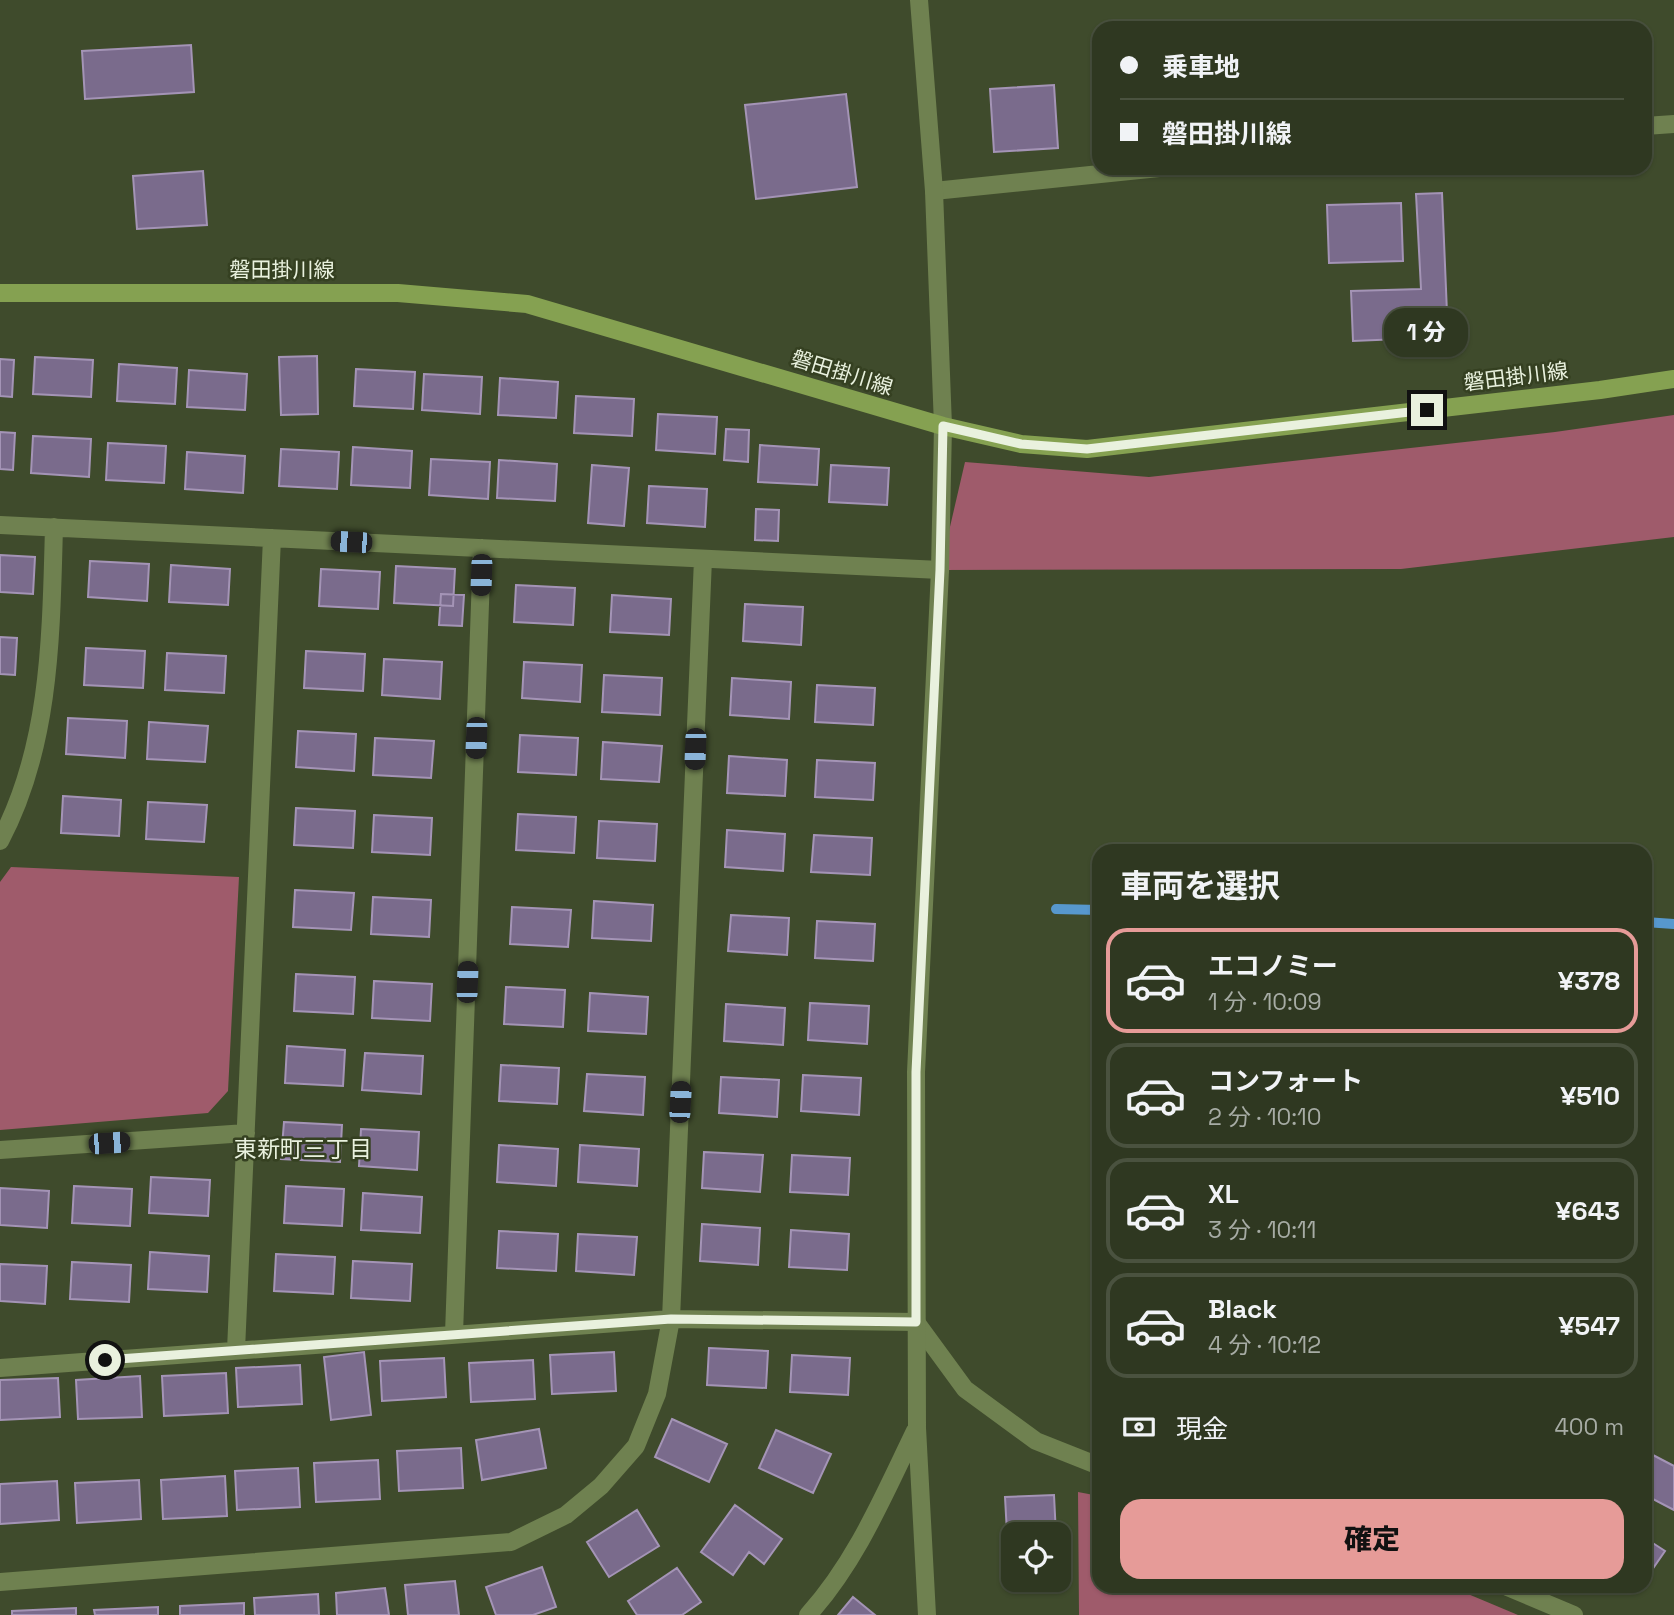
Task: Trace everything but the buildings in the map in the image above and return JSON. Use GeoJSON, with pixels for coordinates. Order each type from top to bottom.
{"type":"FeatureCollection","features":[{"type":"Feature","properties":{"kind":"main road","name":"磐田掛川線"},"geometry":{"type":"LineString","coordinates":[[0,293],[398,293],[527,304],[943,426],[1021,444],[1087,449],[1600,390],[1674,379]]}},
{"type":"Feature","properties":{"kind":"street"},"geometry":{"type":"LineString","coordinates":[[919,0],[934,191],[943,426],[940,570],[916,1072],[917,1428],[927,1615]]}},
{"type":"Feature","properties":{"kind":"street"},"geometry":{"type":"LineString","coordinates":[[1652,126],[1674,124]]}},
{"type":"Feature","properties":{"kind":"street"},"geometry":{"type":"LineString","coordinates":[[934,191],[1092,175]]}},
{"type":"Feature","properties":{"kind":"street"},"geometry":{"type":"LineString","coordinates":[[0,525],[940,570]]}},
{"type":"Feature","properties":{"kind":"street"},"geometry":{"type":"LineString","coordinates":[[0,841],[12,819],[37,739],[50,659],[54,527]]}},
{"type":"Feature","properties":{"kind":"street"},"geometry":{"type":"LineString","coordinates":[[236,1350],[272,538]]}},
{"type":"Feature","properties":{"kind":"street"},"geometry":{"type":"LineString","coordinates":[[454,1334],[482,548]]}},
{"type":"Feature","properties":{"kind":"street"},"geometry":{"type":"LineString","coordinates":[[0,1582],[510,1542],[566,1515],[601,1486],[635,1446],[657,1394],[671,1319],[703,559]]}},
{"type":"Feature","properties":{"kind":"street"},"geometry":{"type":"LineString","coordinates":[[0,1150],[246,1133]]}},
{"type":"Feature","properties":{"kind":"street"},"geometry":{"type":"LineString","coordinates":[[0,1368],[671,1319],[916,1322]]}},
{"type":"Feature","properties":{"kind":"street"},"geometry":{"type":"LineString","coordinates":[[916,1322],[964,1389],[1036,1441],[1092,1463]]}},
{"type":"Feature","properties":{"kind":"street"},"geometry":{"type":"LineString","coordinates":[[808,1615],[824,1597],[868,1529],[917,1428]]}},
{"type":"Feature","properties":{"kind":"street"},"geometry":{"type":"LineString","coordinates":[[1522,1593],[1574,1615]]}},
{"type":"Feature","properties":{"kind":"shaded area"},"geometry":{"type":"Polygon","coordinates":[[[1674,415],[1674,537],[1401,569],[940,570],[965,462],[1149,477],[1555,432],[1674,415]]]}},
{"type":"Feature","properties":{"kind":"shaded area"},"geometry":{"type":"Polygon","coordinates":[[[11,867],[239,877],[228,1091],[208,1113],[0,1130],[0,882],[11,867]]]}},
{"type":"Feature","properties":{"kind":"shaded area"},"geometry":{"type":"Polygon","coordinates":[[[1078,1492],[1092,1495],[1092,1593],[1466,1593],[1518,1615],[1079,1615],[1078,1492]]]}},
{"type":"Feature","properties":{"kind":"waterway"},"geometry":{"type":"LineString","coordinates":[[1056,909],[1092,910]]}},
{"type":"Feature","properties":{"kind":"waterway"},"geometry":{"type":"LineString","coordinates":[[1652,922],[1674,924]]}},
{"type":"Feature","properties":{"kind":"district","name":"東新町三丁目"},"geometry":{"type":"Point","coordinates":[303,1149]}},
{"type":"Feature","properties":{"kind":"route"},"geometry":{"type":"LineString","coordinates":[[105,1360],[671,1319],[916,1322],[916,1072],[940,570],[943,426],[1021,444],[1087,449],[1427,410]]}}]}
